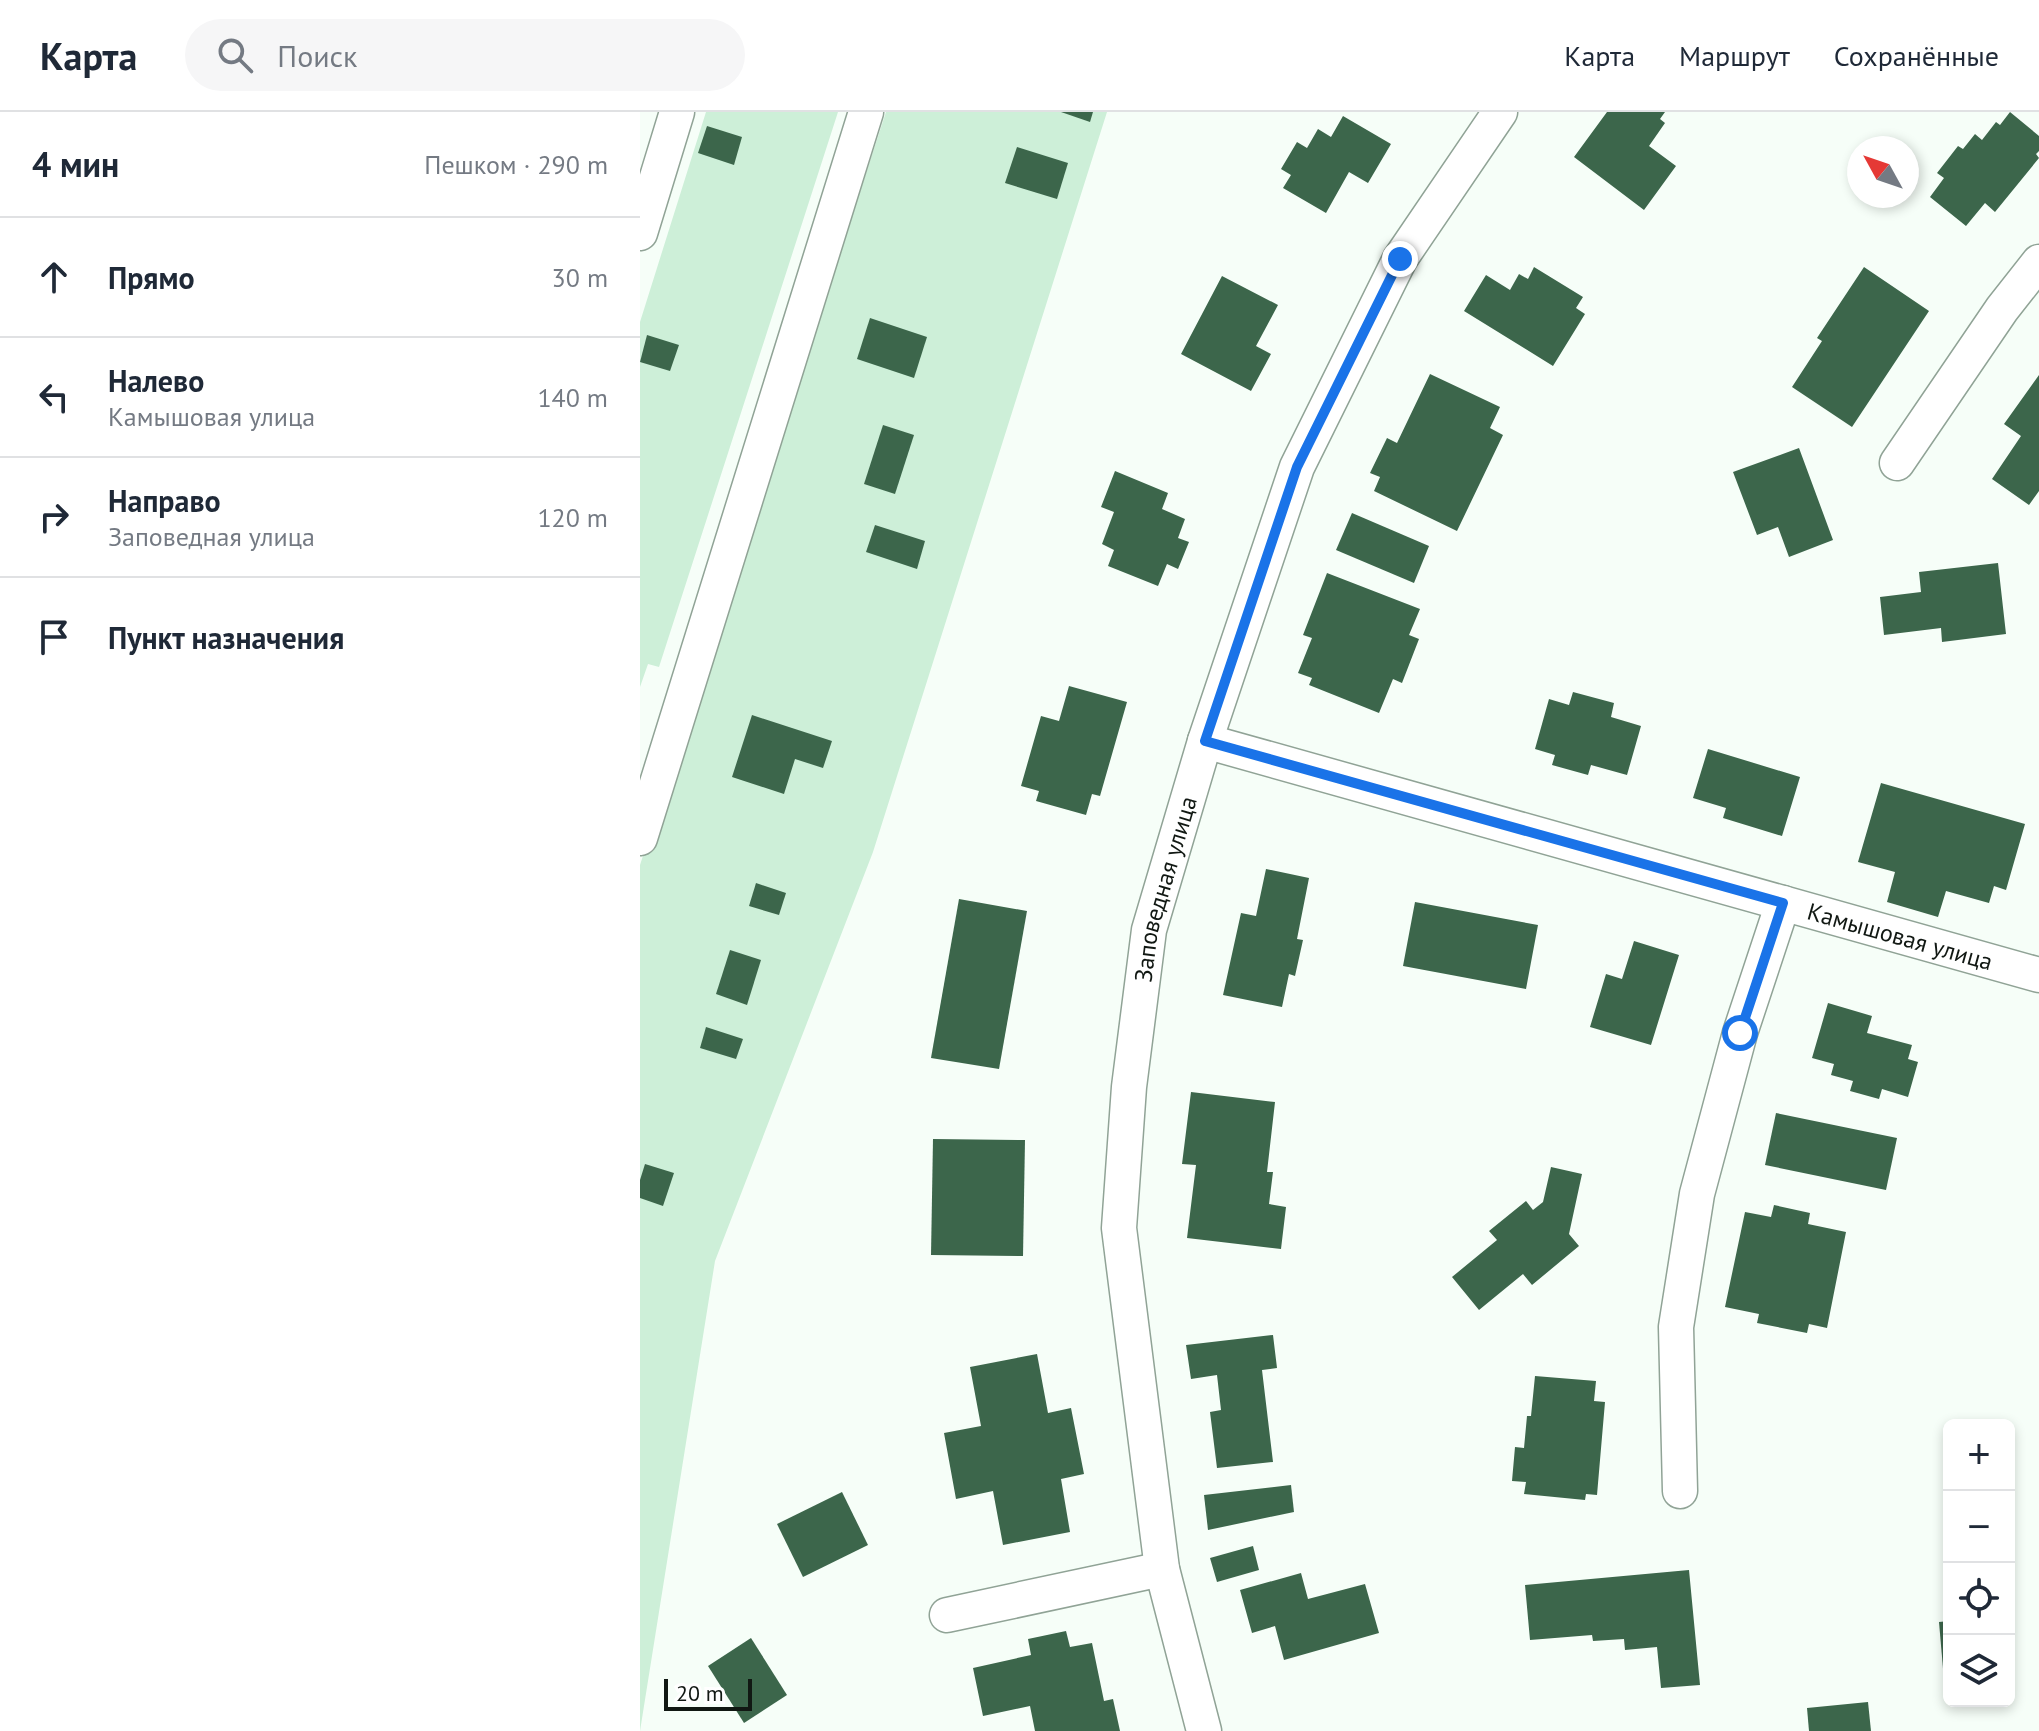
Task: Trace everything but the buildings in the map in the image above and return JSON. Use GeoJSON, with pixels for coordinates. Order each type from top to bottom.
{"type":"FeatureCollection","features":[{"type":"Feature","properties":{"kind":"street"},"geometry":{"type":"LineString","coordinates":[[640,838],[866,112]]}},
{"type":"Feature","properties":{"kind":"street","name":"Заповедная улица"},"geometry":{"type":"LineString","coordinates":[[1204,1731],[1162,1569],[1119,1228],[1129,1087],[1149,930],[1205,741],[1297,467],[1400,259],[1500,112]]}},
{"type":"Feature","properties":{"kind":"street"},"geometry":{"type":"LineString","coordinates":[[640,233],[661,129]]}},
{"type":"Feature","properties":{"kind":"street"},"geometry":{"type":"LineString","coordinates":[[1897,463],[2002,309],[2039,262]]}},
{"type":"Feature","properties":{"kind":"street","name":"Камышовая улица"},"geometry":{"type":"LineString","coordinates":[[1205,741],[2039,975]]}},
{"type":"Feature","properties":{"kind":"street"},"geometry":{"type":"LineString","coordinates":[[1680,1491],[1676,1327],[1697,1194],[1740,1033],[1783,903]]}},
{"type":"Feature","properties":{"kind":"street"},"geometry":{"type":"LineString","coordinates":[[947,1615],[1162,1569]]}},
{"type":"Feature","properties":{"kind":"green space"},"geometry":{"type":"Polygon","coordinates":[[[706,112],[838,112],[659,667],[648,664],[640,687],[640,322],[706,112]]]}},
{"type":"Feature","properties":{"kind":"green space"},"geometry":{"type":"Polygon","coordinates":[[[886,112],[1107,112],[873,852],[715,1261],[640,1731],[640,865],[886,112]]]}},
{"type":"Feature","properties":{"kind":"route"},"geometry":{"type":"LineString","coordinates":[[1400,259],[1297,467],[1205,741],[1783,903],[1740,1033]]}}]}
